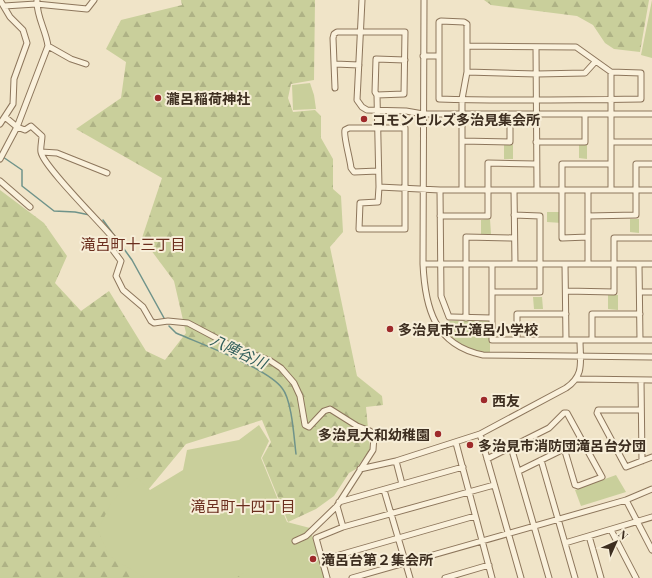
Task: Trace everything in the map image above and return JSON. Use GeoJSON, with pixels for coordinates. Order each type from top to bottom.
{"type":"FeatureCollection","features":[{"type":"Feature","properties":{"kind":"street"},"geometry":{"type":"LineString","coordinates":[[0,124],[6,117],[12,104],[14,79],[27,43],[23,30],[10,17],[2,3],[36,2],[87,8],[94,0]]}},
{"type":"Feature","properties":{"kind":"street"},"geometry":{"type":"LineString","coordinates":[[362,0],[362,32],[357,100],[362,107],[367,110],[406,111],[423,114],[652,114]]}},
{"type":"Feature","properties":{"kind":"street"},"geometry":{"type":"LineString","coordinates":[[424,0],[423,264],[424,291],[433,320],[448,338],[462,348],[483,355],[652,357]]}},
{"type":"Feature","properties":{"kind":"street"},"geometry":{"type":"LineString","coordinates":[[2,157],[17,127],[48,46],[47,35],[36,8],[36,2]]}},
{"type":"Feature","properties":{"kind":"street"},"geometry":{"type":"LineString","coordinates":[[462,189],[462,100],[467,72],[466,46],[467,24],[464,22],[439,22],[439,99],[462,100],[536,101],[641,99],[641,73],[611,72],[576,47],[466,46]]}},
{"type":"Feature","properties":{"kind":"street"},"geometry":{"type":"LineString","coordinates":[[335,88],[334,34],[337,32],[405,32],[404,94],[377,95]]}},
{"type":"Feature","properties":{"kind":"street"},"geometry":{"type":"LineString","coordinates":[[48,46],[71,59],[86,64]]}},
{"type":"Feature","properties":{"kind":"street"},"geometry":{"type":"LineString","coordinates":[[536,47],[536,189]]}},
{"type":"Feature","properties":{"kind":"street"},"geometry":{"type":"LineString","coordinates":[[423,56],[439,56]]}},
{"type":"Feature","properties":{"kind":"street"},"geometry":{"type":"LineString","coordinates":[[378,171],[354,172],[351,168],[350,156],[343,134],[345,130],[349,128],[377,127],[405,128],[405,229],[359,229],[360,202],[378,202],[379,187],[377,127],[377,95],[375,92],[376,59],[405,60]]}},
{"type":"Feature","properties":{"kind":"street"},"geometry":{"type":"LineString","coordinates":[[467,72],[537,74],[585,73],[595,62]]}},
{"type":"Feature","properties":{"kind":"street"},"geometry":{"type":"LineString","coordinates":[[335,64],[359,65]]}},
{"type":"Feature","properties":{"kind":"street"},"geometry":{"type":"LineString","coordinates":[[611,72],[611,189]]}},
{"type":"Feature","properties":{"kind":"street"},"geometry":{"type":"LineString","coordinates":[[462,141],[510,142],[510,114]]}},
{"type":"Feature","properties":{"kind":"street"},"geometry":{"type":"LineString","coordinates":[[536,142],[585,142],[585,114]]}},
{"type":"Feature","properties":{"kind":"street"},"geometry":{"type":"LineString","coordinates":[[6,117],[17,127],[25,130],[31,126],[42,136],[41,152],[54,173],[113,238],[112,249],[121,261],[116,276],[123,290],[143,307],[150,322],[154,323],[168,321],[188,323],[242,352],[269,360],[281,368],[294,383],[300,396],[305,425],[309,427],[324,411],[330,409],[357,426],[370,431],[374,436],[373,450],[338,504],[306,536],[295,541]]}},
{"type":"Feature","properties":{"kind":"street"},"geometry":{"type":"LineString","coordinates":[[611,142],[652,142]]}},
{"type":"Feature","properties":{"kind":"street"},"geometry":{"type":"LineString","coordinates":[[41,152],[57,153],[107,173]]}},
{"type":"Feature","properties":{"kind":"street"},"geometry":{"type":"LineString","coordinates":[[440,216],[488,216],[488,163],[536,164]]}},
{"type":"Feature","properties":{"kind":"street"},"geometry":{"type":"LineString","coordinates":[[588,237],[562,238],[562,164],[611,164]]}},
{"type":"Feature","properties":{"kind":"street"},"geometry":{"type":"LineString","coordinates":[[588,216],[636,215],[636,164],[652,164]]}},
{"type":"Feature","properties":{"kind":"street"},"geometry":{"type":"LineString","coordinates":[[0,181],[30,207]]}},
{"type":"Feature","properties":{"kind":"street"},"geometry":{"type":"LineString","coordinates":[[379,187],[423,190],[652,190]]}},
{"type":"Feature","properties":{"kind":"street"},"geometry":{"type":"LineString","coordinates":[[440,190],[441,296],[448,317],[492,318]]}},
{"type":"Feature","properties":{"kind":"street"},"geometry":{"type":"LineString","coordinates":[[514,190],[515,264]]}},
{"type":"Feature","properties":{"kind":"street"},"geometry":{"type":"LineString","coordinates":[[588,190],[588,264]]}},
{"type":"Feature","properties":{"kind":"street"},"geometry":{"type":"LineString","coordinates":[[492,292],[540,292],[540,216],[514,216]]}},
{"type":"Feature","properties":{"kind":"street"},"geometry":{"type":"LineString","coordinates":[[466,318],[466,237],[514,238]]}},
{"type":"Feature","properties":{"kind":"street"},"geometry":{"type":"LineString","coordinates":[[566,291],[614,292],[614,238],[652,238]]}},
{"type":"Feature","properties":{"kind":"street"},"geometry":{"type":"LineString","coordinates":[[423,264],[652,264]]}},
{"type":"Feature","properties":{"kind":"street"},"geometry":{"type":"LineString","coordinates":[[492,264],[492,340],[652,340]]}},
{"type":"Feature","properties":{"kind":"street"},"geometry":{"type":"LineString","coordinates":[[566,264],[566,340]]}},
{"type":"Feature","properties":{"kind":"street"},"geometry":{"type":"LineString","coordinates":[[640,265],[640,340]]}},
{"type":"Feature","properties":{"kind":"street"},"geometry":{"type":"LineString","coordinates":[[640,292],[652,292]]}},
{"type":"Feature","properties":{"kind":"street"},"geometry":{"type":"LineString","coordinates":[[517,340],[517,314],[566,314]]}},
{"type":"Feature","properties":{"kind":"street"},"geometry":{"type":"LineString","coordinates":[[592,340],[592,314],[640,314]]}},
{"type":"Feature","properties":{"kind":"street"},"geometry":{"type":"LineString","coordinates":[[577,379],[580,357],[580,340]]}},
{"type":"Feature","properties":{"kind":"street"},"geometry":{"type":"LineString","coordinates":[[360,469],[456,443],[480,434],[566,388],[577,379],[652,380]]}},
{"type":"Feature","properties":{"kind":"street"},"geometry":{"type":"LineString","coordinates":[[641,380],[642,461]]}},
{"type":"Feature","properties":{"kind":"street"},"geometry":{"type":"LineString","coordinates":[[641,410],[598,410],[597,413],[626,467],[652,458]]}},
{"type":"Feature","properties":{"kind":"street"},"geometry":{"type":"LineString","coordinates":[[487,459],[549,428],[564,413],[567,413],[602,477],[578,486],[575,485],[564,448]]}},
{"type":"Feature","properties":{"kind":"street"},"geometry":{"type":"LineString","coordinates":[[480,434],[521,578]]}},
{"type":"Feature","properties":{"kind":"street"},"geometry":{"type":"LineString","coordinates":[[519,471],[582,440]]}},
{"type":"Feature","properties":{"kind":"street"},"geometry":{"type":"LineString","coordinates":[[456,443],[492,578]]}},
{"type":"Feature","properties":{"kind":"street"},"geometry":{"type":"LineString","coordinates":[[511,447],[549,578]]}},
{"type":"Feature","properties":{"kind":"street"},"geometry":{"type":"LineString","coordinates":[[396,460],[402,484]]}},
{"type":"Feature","properties":{"kind":"street"},"geometry":{"type":"LineString","coordinates":[[541,460],[575,578]]}},
{"type":"Feature","properties":{"kind":"street"},"geometry":{"type":"LineString","coordinates":[[338,504],[463,467]]}},
{"type":"Feature","properties":{"kind":"street"},"geometry":{"type":"LineString","coordinates":[[327,578],[316,538],[343,527],[494,485]]}},
{"type":"Feature","properties":{"kind":"street"},"geometry":{"type":"LineString","coordinates":[[352,578],[508,532],[626,500],[652,489]]}},
{"type":"Feature","properties":{"kind":"street"},"geometry":{"type":"LineString","coordinates":[[384,490],[410,578]]}},
{"type":"Feature","properties":{"kind":"street"},"geometry":{"type":"LineString","coordinates":[[626,500],[651,547]]}},
{"type":"Feature","properties":{"kind":"street"},"geometry":{"type":"LineString","coordinates":[[338,504],[343,527]]}},
{"type":"Feature","properties":{"kind":"street"},"geometry":{"type":"LineString","coordinates":[[322,560],[475,516]]}},
{"type":"Feature","properties":{"kind":"street"},"geometry":{"type":"LineString","coordinates":[[565,543],[652,517]]}},
{"type":"Feature","properties":{"kind":"street"},"geometry":{"type":"LineString","coordinates":[[611,530],[636,578]]}},
{"type":"Feature","properties":{"kind":"street"},"geometry":{"type":"LineString","coordinates":[[589,536],[601,578]]}},
{"type":"Feature","properties":{"kind":"street"},"geometry":{"type":"LineString","coordinates":[[445,578],[489,565]]}},
{"type":"Feature","properties":{"kind":"green space"},"geometry":{"type":"Polygon","coordinates":[[[181,0],[315,0],[314,80],[291,84],[288,98],[293,112],[315,110],[321,116],[321,138],[333,159],[333,189],[341,196],[343,232],[330,247],[357,376],[382,396],[383,405],[366,407],[370,449],[356,469],[349,473],[334,496],[316,509],[288,522],[262,458],[271,442],[262,420],[186,444],[138,502],[252,567],[256,578],[0,578],[0,190],[44,223],[67,256],[55,283],[81,311],[109,291],[146,351],[165,360],[186,333],[174,281],[142,238],[162,178],[76,129],[121,98],[126,62],[106,49],[121,20],[182,5],[181,0]]]}},
{"type":"Feature","properties":{"kind":"green space"},"geometry":{"type":"Polygon","coordinates":[[[484,0],[649,0],[640,52],[614,49],[605,43],[593,25],[577,16],[491,5],[484,0]]]}},
{"type":"Feature","properties":{"kind":"green space"},"geometry":{"type":"Polygon","coordinates":[[[652,0],[652,58],[641,55],[652,0]]]}},
{"type":"Feature","properties":{"kind":"green space"},"geometry":{"type":"Polygon","coordinates":[[[310,83],[316,109],[293,110],[292,85],[310,83]]]}},
{"type":"Feature","properties":{"kind":"green space"},"geometry":{"type":"Polygon","coordinates":[[[504,145],[513,145],[513,159],[504,159],[504,145]]]}},
{"type":"Feature","properties":{"kind":"green space"},"geometry":{"type":"Polygon","coordinates":[[[579,145],[587,145],[587,159],[579,158],[579,145]]]}},
{"type":"Feature","properties":{"kind":"green space"},"geometry":{"type":"Polygon","coordinates":[[[547,212],[561,212],[562,223],[547,222],[547,212]]]}},
{"type":"Feature","properties":{"kind":"green space"},"geometry":{"type":"Polygon","coordinates":[[[490,219],[491,234],[481,234],[481,220],[490,219]]]}},
{"type":"Feature","properties":{"kind":"green space"},"geometry":{"type":"Polygon","coordinates":[[[630,219],[639,219],[639,233],[630,232],[630,219]]]}},
{"type":"Feature","properties":{"kind":"green space"},"geometry":{"type":"Polygon","coordinates":[[[608,295],[618,295],[618,310],[608,309],[608,295]]]}},
{"type":"Feature","properties":{"kind":"green space"},"geometry":{"type":"Polygon","coordinates":[[[533,297],[542,297],[543,309],[534,309],[533,297]]]}},
{"type":"Feature","properties":{"kind":"green space"},"geometry":{"type":"Polygon","coordinates":[[[487,320],[490,323],[490,353],[463,345],[452,338],[442,328],[448,321],[487,320]]]}},
{"type":"Feature","properties":{"kind":"green space"},"geometry":{"type":"Polygon","coordinates":[[[259,425],[269,441],[261,458],[287,522],[310,528],[324,578],[253,578],[243,573],[236,578],[145,578],[109,556],[98,530],[112,501],[137,478],[150,490],[183,470],[187,450],[239,440],[259,425]]]}},
{"type":"Feature","properties":{"kind":"green space"},"geometry":{"type":"Polygon","coordinates":[[[616,475],[626,492],[581,506],[575,490],[616,475]]]}},
{"type":"Feature","properties":{"kind":"waterway","name":"八陣谷川"},"geometry":{"type":"LineString","coordinates":[[3,157],[22,170],[22,186],[54,211],[75,212],[90,215]]}},
{"type":"Feature","properties":{"kind":"waterway","name":"八陣谷川"},"geometry":{"type":"LineString","coordinates":[[103,220],[132,260],[164,318]]}},
{"type":"Feature","properties":{"kind":"waterway","name":"八陣谷川"},"geometry":{"type":"LineString","coordinates":[[169,326],[176,333],[217,350],[263,373],[274,380],[282,388],[290,410],[296,454]]}},
{"type":"Feature","properties":{"kind":"place","name":"瀧呂稲荷神社"},"geometry":{"type":"Point","coordinates":[158,98]}},
{"type":"Feature","properties":{"kind":"place","name":"コモンヒルズ多治見集会所"},"geometry":{"type":"Point","coordinates":[364,119]}},
{"type":"Feature","properties":{"kind":"place","name":"多治見市立滝呂小学校"},"geometry":{"type":"Point","coordinates":[390,329]}},
{"type":"Feature","properties":{"kind":"place","name":"西友"},"geometry":{"type":"Point","coordinates":[484,400]}},
{"type":"Feature","properties":{"kind":"place","name":"多治見大和幼稚園"},"geometry":{"type":"Point","coordinates":[438,434]}},
{"type":"Feature","properties":{"kind":"place","name":"多治見市消防団滝呂台分団"},"geometry":{"type":"Point","coordinates":[470,445]}},
{"type":"Feature","properties":{"kind":"place","name":"滝呂台第２集会所"},"geometry":{"type":"Point","coordinates":[313,559]}},
{"type":"Feature","properties":{"kind":"district","name":"滝呂町十三丁目"},"geometry":{"type":"Point","coordinates":[133,244]}},
{"type":"Feature","properties":{"kind":"district","name":"滝呂町十四丁目"},"geometry":{"type":"Point","coordinates":[243,506]}}]}
